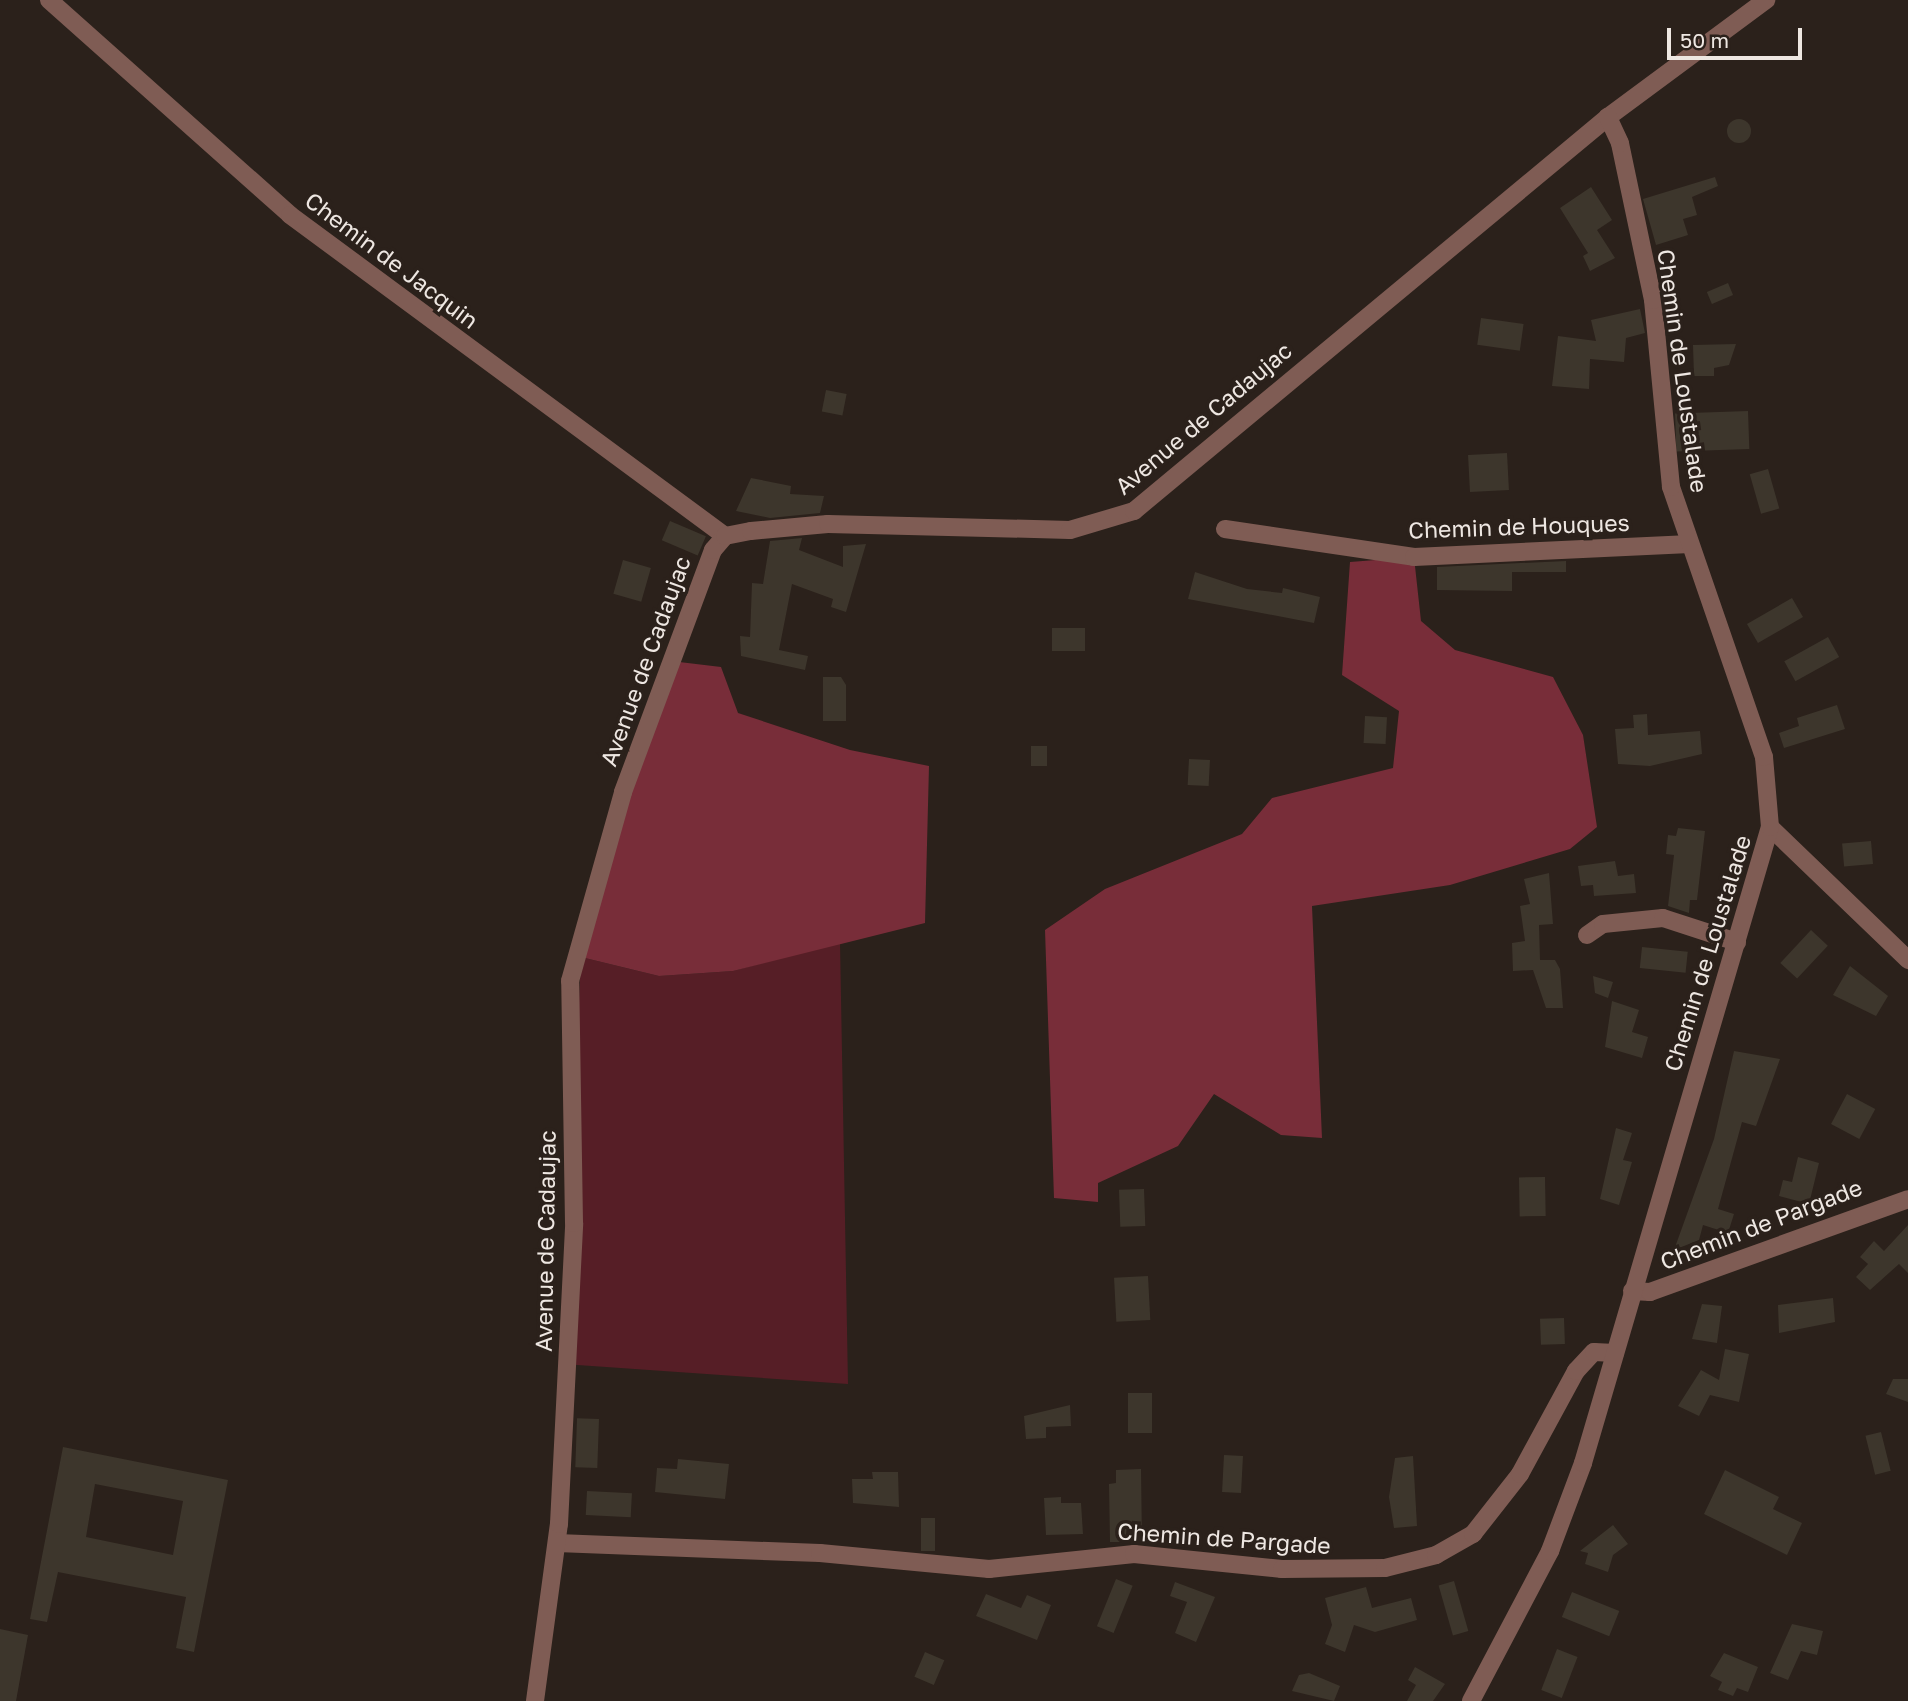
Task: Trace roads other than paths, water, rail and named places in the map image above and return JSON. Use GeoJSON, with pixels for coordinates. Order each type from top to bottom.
{"type":"FeatureCollection","features":[{"type":"Feature","properties":{"kind":"street","name":"Chemin de Jacquin"},"geometry":{"type":"LineString","coordinates":[[49,0],[290,215],[725,536]]}},
{"type":"Feature","properties":{"kind":"street","name":"Avenue de Cadaujac"},"geometry":{"type":"LineString","coordinates":[[536,1701],[557,1543],[574,1223],[570,982],[623,792],[701,570],[725,536],[828,524],[1070,530],[1134,511],[1608,117],[1766,0]]}},
{"type":"Feature","properties":{"kind":"street","name":"Chemin de Loustalade"},"geometry":{"type":"LineString","coordinates":[[1471,1701],[1550,1550],[1615,1353],[1770,827],[1764,757],[1689,544],[1667,464],[1653,300],[1620,144],[1608,117]]}},
{"type":"Feature","properties":{"kind":"street","name":"Chemin de Houques"},"geometry":{"type":"LineString","coordinates":[[1225,529],[1414,558],[1689,544]]}},
{"type":"Feature","properties":{"kind":"street"},"geometry":{"type":"LineString","coordinates":[[1770,827],[1908,960]]}},
{"type":"Feature","properties":{"kind":"street"},"geometry":{"type":"LineString","coordinates":[[1587,934],[1602,924],[1663,918],[1737,942]]}},
{"type":"Feature","properties":{"kind":"street","name":"Chemin de Pargade"},"geometry":{"type":"LineString","coordinates":[[1632,1291],[1650,1292],[1908,1199]]}},
{"type":"Feature","properties":{"kind":"street","name":"Chemin de Pargade"},"geometry":{"type":"LineString","coordinates":[[557,1543],[820,1553],[989,1569],[1134,1554],[1282,1569],[1385,1568],[1436,1555],[1473,1534],[1520,1474],[1589,1355],[1615,1353]]}}]}
